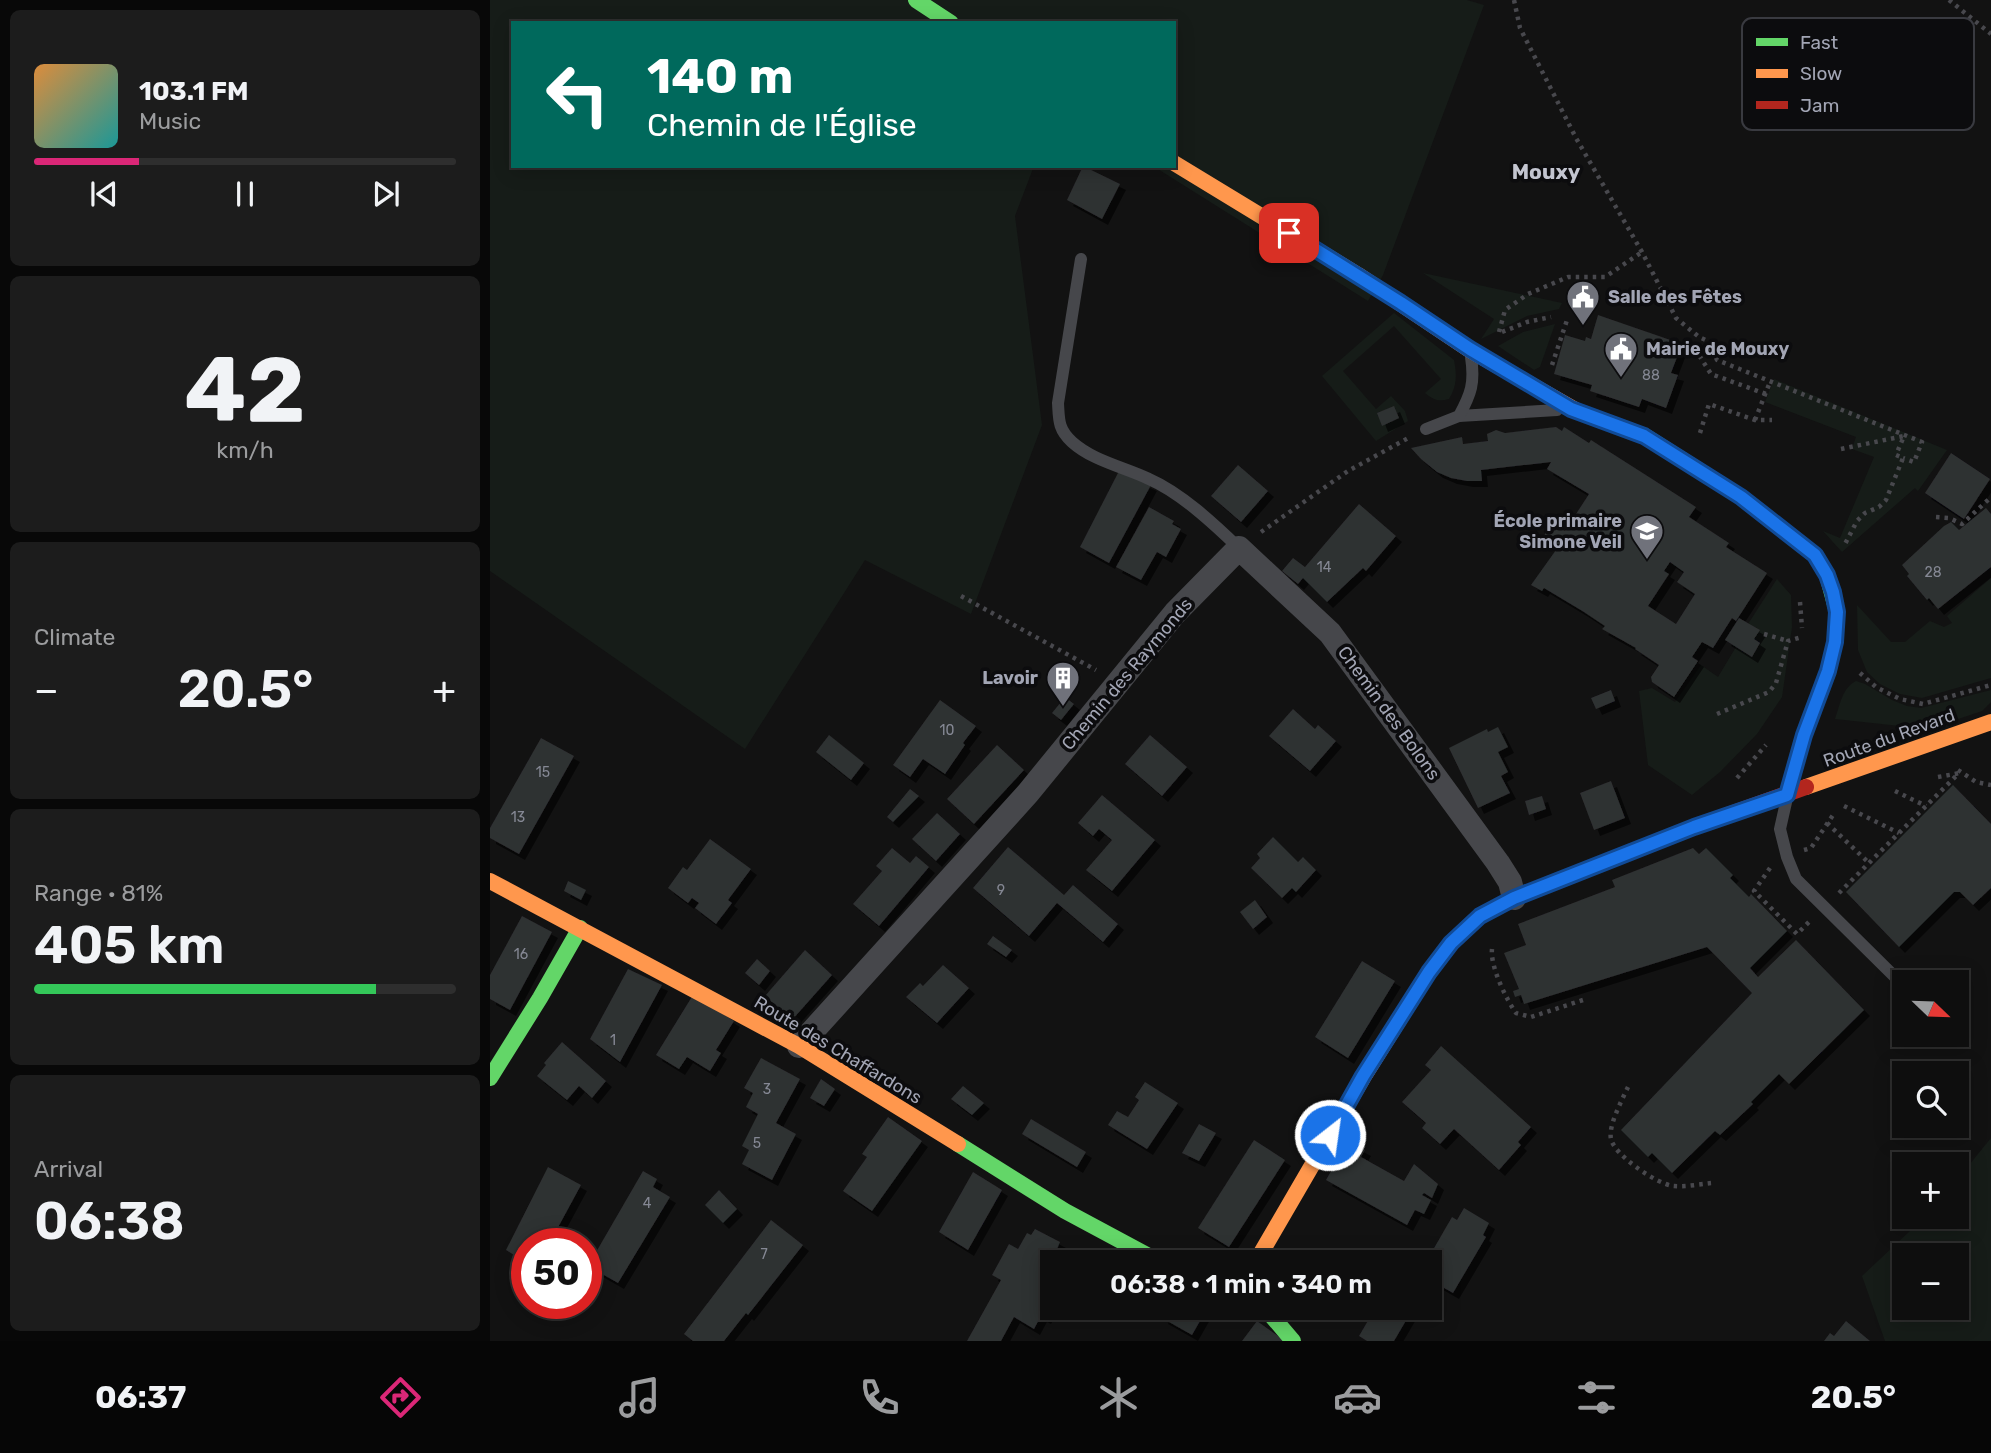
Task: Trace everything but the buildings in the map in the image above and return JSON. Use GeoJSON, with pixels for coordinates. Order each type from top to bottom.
{"type":"FeatureCollection","features":[{"type":"Feature","properties":{"kind":"main road"},"geometry":{"type":"LineString","coordinates":[[916,0],[948,21]]}},
{"type":"Feature","properties":{"kind":"main road"},"geometry":{"type":"LineString","coordinates":[[1176,164],[1368,282],[1470,349],[1571,409],[1644,436],[1741,497],[1815,555],[1833,592],[1837,612],[1835,642],[1787,795]]}},
{"type":"Feature","properties":{"kind":"main road","name":"Route du Revard"},"geometry":{"type":"LineString","coordinates":[[1263,1250],[1363,1076],[1429,972],[1451,943],[1480,916],[1514,898],[1694,827],[1991,722]]}},
{"type":"Feature","properties":{"kind":"main road","name":"Route des Chaffardons"},"geometry":{"type":"LineString","coordinates":[[490,881],[799,1046],[1065,1212],[1137,1250]]}},
{"type":"Feature","properties":{"kind":"main road"},"geometry":{"type":"LineString","coordinates":[[490,1078],[580,928]]}},
{"type":"Feature","properties":{"kind":"main road","name":"Route du Revard"},"geometry":{"type":"LineString","coordinates":[[1278,1250],[1279,1225]]}},
{"type":"Feature","properties":{"kind":"main road"},"geometry":{"type":"LineString","coordinates":[[1275,1320],[1293,1341]]}},
{"type":"Feature","properties":{"kind":"street","name":"Chemin des Raymonds"},"geometry":{"type":"LineString","coordinates":[[799,1046],[1028,793],[1175,613],[1239,548]]}},
{"type":"Feature","properties":{"kind":"street","name":"Chemin des Bolons"},"geometry":{"type":"LineString","coordinates":[[1239,548],[1330,633],[1498,863],[1510,882],[1514,898]]}},
{"type":"Feature","properties":{"kind":"lane"},"geometry":{"type":"LineString","coordinates":[[1081,259],[1058,403],[1059,425],[1069,440],[1084,452],[1152,480],[1201,513],[1239,548]]}},
{"type":"Feature","properties":{"kind":"lane"},"geometry":{"type":"LineString","coordinates":[[1459,416],[1471,394],[1474,370],[1470,349]]}},
{"type":"Feature","properties":{"kind":"lane"},"geometry":{"type":"LineString","coordinates":[[1426,429],[1459,416],[1571,409]]}},
{"type":"Feature","properties":{"kind":"lane"},"geometry":{"type":"LineString","coordinates":[[1787,795],[1780,830],[1796,879],[1892,974]]}},
{"type":"Feature","properties":{"kind":"path"},"geometry":{"type":"LineString","coordinates":[[1514,0],[1520,28],[1576,138],[1642,251],[1676,318],[1699,337],[1710,342],[1717,360],[1922,442],[1914,462],[1896,455],[1904,436]]}},
{"type":"Feature","properties":{"kind":"path"},"geometry":{"type":"LineString","coordinates":[[1949,0],[1972,18]]}},
{"type":"Feature","properties":{"kind":"path"},"geometry":{"type":"LineString","coordinates":[[1974,20],[1991,33]]}},
{"type":"Feature","properties":{"kind":"path"},"geometry":{"type":"LineString","coordinates":[[1551,317],[1527,322],[1499,333],[1505,310],[1528,293],[1568,277],[1605,277],[1642,251]]}},
{"type":"Feature","properties":{"kind":"path"},"geometry":{"type":"LineString","coordinates":[[1543,392],[1567,320]]}},
{"type":"Feature","properties":{"kind":"path"},"geometry":{"type":"LineString","coordinates":[[1714,353],[1698,348],[1697,352],[1711,374],[1766,394]]}},
{"type":"Feature","properties":{"kind":"path"},"geometry":{"type":"LineString","coordinates":[[1755,420],[1770,382]]}},
{"type":"Feature","properties":{"kind":"path"},"geometry":{"type":"LineString","coordinates":[[1685,462],[1696,445],[1709,404],[1755,420],[1772,420]]}},
{"type":"Feature","properties":{"kind":"path"},"geometry":{"type":"LineString","coordinates":[[1239,548],[1348,471],[1426,429]]}},
{"type":"Feature","properties":{"kind":"path"},"geometry":{"type":"LineString","coordinates":[[1841,449],[1904,436]]}},
{"type":"Feature","properties":{"kind":"path"},"geometry":{"type":"LineString","coordinates":[[1842,548],[1865,513],[1879,507],[1886,500],[1903,458]]}},
{"type":"Feature","properties":{"kind":"path"},"geometry":{"type":"LineString","coordinates":[[1936,517],[1949,518],[1962,524],[1989,499]]}},
{"type":"Feature","properties":{"kind":"path"},"geometry":{"type":"LineString","coordinates":[[961,596],[1118,682]]}},
{"type":"Feature","properties":{"kind":"path"},"geometry":{"type":"LineString","coordinates":[[1765,634],[1788,641],[1802,637]]}},
{"type":"Feature","properties":{"kind":"path"},"geometry":{"type":"LineString","coordinates":[[1717,714],[1769,692],[1776,684],[1788,641]]}},
{"type":"Feature","properties":{"kind":"path"},"geometry":{"type":"LineString","coordinates":[[1774,862],[1754,891],[1797,934],[1960,773]]}},
{"type":"Feature","properties":{"kind":"path"},"geometry":{"type":"LineString","coordinates":[[1888,787],[1926,806]]}},
{"type":"Feature","properties":{"kind":"path"},"geometry":{"type":"LineString","coordinates":[[1840,804],[1899,833]]}},
{"type":"Feature","properties":{"kind":"path"},"geometry":{"type":"LineString","coordinates":[[1827,823],[1869,863]]}},
{"type":"Feature","properties":{"kind":"path"},"geometry":{"type":"LineString","coordinates":[[1494,941],[1493,963],[1508,1002],[1516,1013],[1531,1017],[1586,999]]}},
{"type":"Feature","properties":{"kind":"path"},"geometry":{"type":"LineString","coordinates":[[1628,1087],[1611,1130],[1611,1141],[1617,1152],[1659,1183],[1673,1186],[1712,1183]]}},
{"type":"Feature","properties":{"kind":"shaded area"},"geometry":{"type":"Polygon","coordinates":[[[490,0],[1467,0],[1484,5],[1383,275],[1368,301],[1156,168],[1176,168],[1176,21],[511,21],[511,168],[1033,168],[1015,216],[1042,425],[971,614],[865,560],[745,749],[490,571],[490,0]]]}},
{"type":"Feature","properties":{"kind":"shaded area"},"geometry":{"type":"Polygon","coordinates":[[[1423,273],[1562,303],[1559,309],[1527,316],[1481,339],[1494,319],[1423,273]]]}},
{"type":"Feature","properties":{"kind":"shaded area"},"geometry":{"type":"Polygon","coordinates":[[[1394,313],[1454,360],[1456,380],[1449,399],[1436,400],[1425,393],[1441,379],[1394,326],[1343,371],[1376,409],[1391,396],[1405,411],[1408,421],[1376,441],[1322,376],[1394,313]]]}},
{"type":"Feature","properties":{"kind":"shaded area"},"geometry":{"type":"Polygon","coordinates":[[[1555,324],[1540,367],[1534,370],[1498,346],[1523,332],[1555,324]]]}},
{"type":"Feature","properties":{"kind":"shaded area"},"geometry":{"type":"Polygon","coordinates":[[[1774,379],[1947,450],[1918,491],[1915,488],[1842,552],[1823,531],[1840,538],[1874,457],[1852,449],[1856,437],[1765,402],[1774,379]]]}},
{"type":"Feature","properties":{"kind":"shaded area"},"geometry":{"type":"Polygon","coordinates":[[[1991,578],[1991,678],[1922,698],[1900,694],[1880,684],[1867,672],[1858,650],[1857,605],[1891,642],[1905,642],[1930,621],[1944,627],[1952,623],[1947,616],[1991,578]]]}},
{"type":"Feature","properties":{"kind":"shaded area"},"geometry":{"type":"Polygon","coordinates":[[[1777,579],[1791,595],[1792,627],[1782,697],[1757,734],[1720,772],[1692,795],[1648,765],[1639,691],[1652,688],[1675,702],[1701,665],[1718,677],[1736,647],[1752,657],[1760,643],[1754,639],[1748,624],[1777,579]]]}},
{"type":"Feature","properties":{"kind":"shaded area"},"geometry":{"type":"Polygon","coordinates":[[[1856,681],[1907,706],[1921,708],[1991,690],[1991,702],[1982,711],[1928,729],[1835,719],[1845,692],[1856,681]]]}},
{"type":"Feature","properties":{"kind":"shaded area"},"geometry":{"type":"Polygon","coordinates":[[[1991,1138],[1991,1341],[1885,1341],[1862,1276],[1892,1248],[1892,1320],[1969,1320],[1969,1243],[1897,1243],[1912,1229],[1969,1229],[1969,1165],[1991,1138]]]}},
{"type":"Feature","properties":{"kind":"traffic: fast"},"geometry":{"type":"LineString","coordinates":[[916,0],[948,21]]}},
{"type":"Feature","properties":{"kind":"traffic: fast"},"geometry":{"type":"LineString","coordinates":[[1577,411],[1645,436],[1741,497],[1815,555],[1827,575],[1837,612],[1835,642],[1828,672],[1804,735],[1787,795]]}},
{"type":"Feature","properties":{"kind":"traffic: fast"},"geometry":{"type":"LineString","coordinates":[[490,1078],[580,928]]}},
{"type":"Feature","properties":{"kind":"traffic: fast"},"geometry":{"type":"LineString","coordinates":[[958,1144],[1065,1211],[1138,1250]]}},
{"type":"Feature","properties":{"kind":"traffic: fast"},"geometry":{"type":"LineString","coordinates":[[1275,1320],[1293,1341]]}},
{"type":"Feature","properties":{"kind":"traffic: slow"},"geometry":{"type":"LineString","coordinates":[[1176,164],[1358,275],[1470,350],[1577,411]]}},
{"type":"Feature","properties":{"kind":"traffic: slow"},"geometry":{"type":"LineString","coordinates":[[1806,787],[1991,722]]}},
{"type":"Feature","properties":{"kind":"traffic: slow"},"geometry":{"type":"LineString","coordinates":[[490,881],[799,1046],[958,1144]]}},
{"type":"Feature","properties":{"kind":"traffic: slow"},"geometry":{"type":"LineString","coordinates":[[1263,1250],[1364,1076],[1443,954]]}},
{"type":"Feature","properties":{"kind":"traffic: jam"},"geometry":{"type":"LineString","coordinates":[[1443,954],[1480,916],[1514,898],[1694,827],[1806,787]]}},
{"type":"Feature","properties":{"kind":"place","name":"Salle des Fêtes"},"geometry":{"type":"Point","coordinates":[1583,327]}},
{"type":"Feature","properties":{"kind":"place","name":"Mairie de Mouxy"},"geometry":{"type":"Point","coordinates":[1621,379]}},
{"type":"Feature","properties":{"kind":"place","name":"École primaire Simone Veil"},"geometry":{"type":"Point","coordinates":[1647,561]}},
{"type":"Feature","properties":{"kind":"place","name":"Lavoir"},"geometry":{"type":"Point","coordinates":[1063,708]}},
{"type":"Feature","properties":{"kind":"district","name":"Mouxy"},"geometry":{"type":"Point","coordinates":[1546,171]}},
{"type":"Feature","properties":{"kind":"route"},"geometry":{"type":"LineString","coordinates":[[1289,233],[1470,349],[1571,409],[1644,436],[1741,497],[1815,555],[1827,575],[1837,612],[1835,642],[1828,671],[1804,735],[1787,795],[1694,827],[1514,898],[1480,916],[1451,943],[1429,972],[1363,1076],[1330,1135]]}}]}
